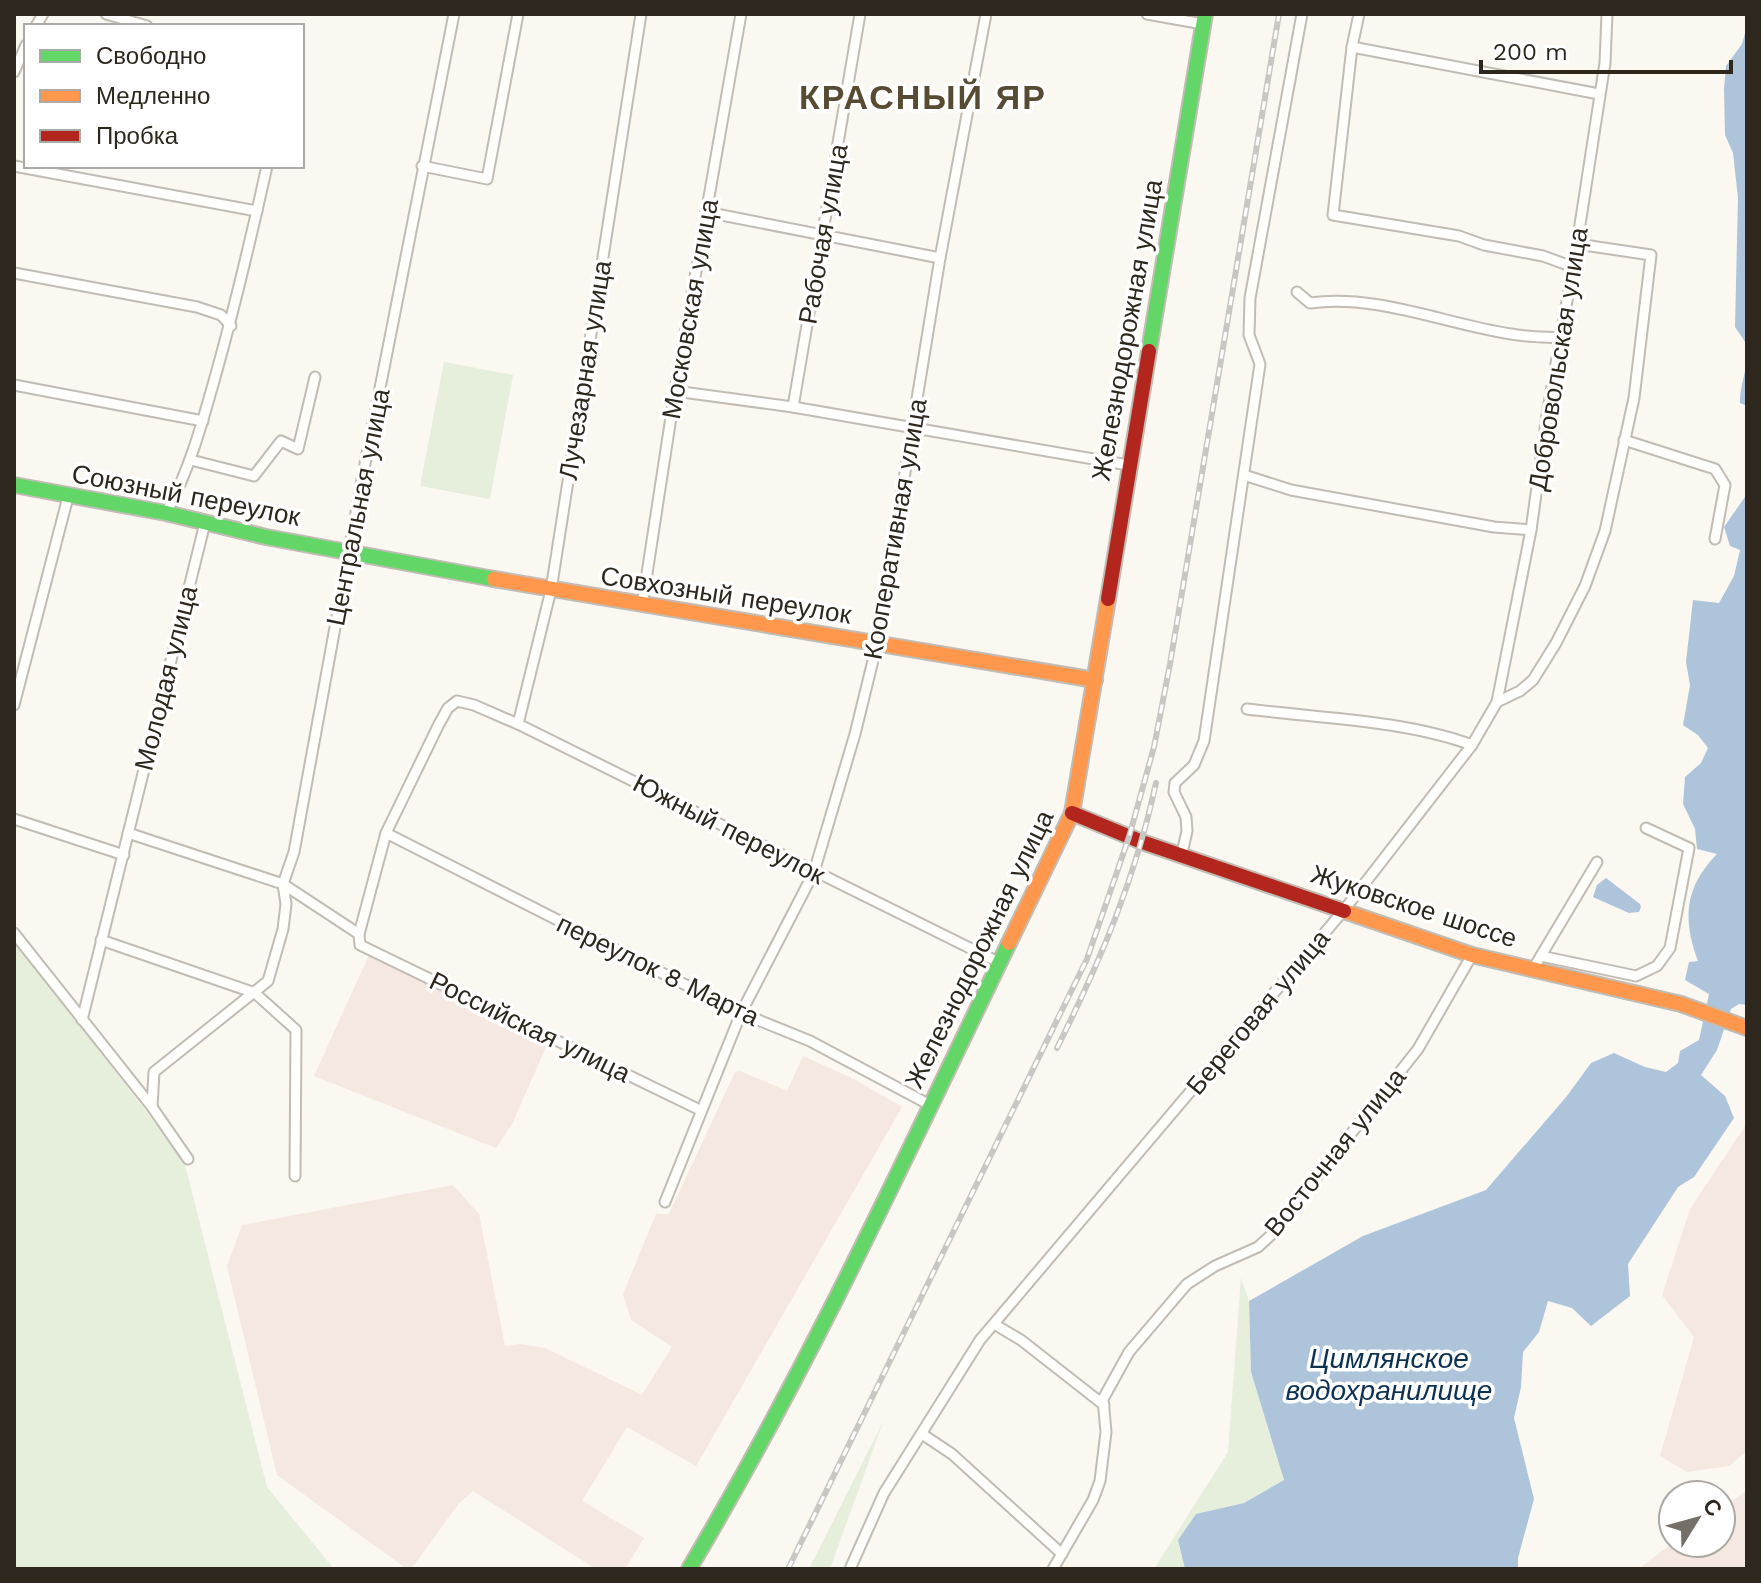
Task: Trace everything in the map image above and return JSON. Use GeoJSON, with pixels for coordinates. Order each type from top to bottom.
{"type":"FeatureCollection","features":[{"type":"Feature","properties":{"kind":"main road","name":"Железнодорожная улица"},"geometry":{"type":"LineString","coordinates":[[689,1569],[740,1483],[819,1334],[1072,813],[1204,19]]}},
{"type":"Feature","properties":{"kind":"main road","name":"Союзный переулок"},"geometry":{"type":"LineString","coordinates":[[14,485],[349,551]]}},
{"type":"Feature","properties":{"kind":"main road","name":"Совхозный переулок"},"geometry":{"type":"LineString","coordinates":[[349,551],[642,606],[1095,680]]}},
{"type":"Feature","properties":{"kind":"main road","name":"Жуковское шоссе"},"geometry":{"type":"LineString","coordinates":[[1072,813],[1142,842],[1182,853],[1472,955],[1537,962],[1681,1004],[1747,1028]]}},
{"type":"Feature","properties":{"kind":"street"},"geometry":{"type":"LineString","coordinates":[[106,14],[140,24]]}},
{"type":"Feature","properties":{"kind":"street","name":"Центральная улица"},"geometry":{"type":"LineString","coordinates":[[255,993],[268,981],[283,929],[286,904],[283,884],[294,852],[422,166],[454,14]]}},
{"type":"Feature","properties":{"kind":"street"},"geometry":{"type":"LineString","coordinates":[[422,166],[487,179],[518,14]]}},
{"type":"Feature","properties":{"kind":"street","name":"Лучезарная улица"},"geometry":{"type":"LineString","coordinates":[[518,724],[551,590],[641,14]]}},
{"type":"Feature","properties":{"kind":"street","name":"Московская улица"},"geometry":{"type":"LineString","coordinates":[[642,606],[675,391],[741,14]]}},
{"type":"Feature","properties":{"kind":"street","name":"Рабочая улица"},"geometry":{"type":"LineString","coordinates":[[793,407],[860,14]]}},
{"type":"Feature","properties":{"kind":"street","name":"Кооперативная улица"},"geometry":{"type":"LineString","coordinates":[[665,1202],[741,1013],[814,872],[855,734],[877,644],[940,258],[986,14]]}},
{"type":"Feature","properties":{"kind":"street"},"geometry":{"type":"LineString","coordinates":[[1147,14],[1204,19]]}},
{"type":"Feature","properties":{"kind":"street"},"geometry":{"type":"LineString","coordinates":[[1182,853],[1187,831],[1186,817],[1174,792],[1175,783],[1194,765],[1204,741],[1260,364],[1249,335],[1250,298],[1302,14]]}},
{"type":"Feature","properties":{"kind":"street"},"geometry":{"type":"LineString","coordinates":[[1359,14],[1352,47],[1333,215],[1459,236],[1484,245],[1543,256],[1573,267]]}},
{"type":"Feature","properties":{"kind":"street","name":"Добровольская улица"},"geometry":{"type":"LineString","coordinates":[[1497,702],[1531,530],[1547,415],[1577,244],[1605,63],[1607,14]]}},
{"type":"Feature","properties":{"kind":"street"},"geometry":{"type":"LineString","coordinates":[[14,72],[21,47]]}},
{"type":"Feature","properties":{"kind":"street"},"geometry":{"type":"LineString","coordinates":[[1352,47],[1599,94]]}},
{"type":"Feature","properties":{"kind":"street"},"geometry":{"type":"LineString","coordinates":[[25,168],[257,211]]}},
{"type":"Feature","properties":{"kind":"street"},"geometry":{"type":"LineString","coordinates":[[166,513],[191,460],[231,326],[267,168]]}},
{"type":"Feature","properties":{"kind":"street"},"geometry":{"type":"LineString","coordinates":[[706,212],[940,258]]}},
{"type":"Feature","properties":{"kind":"street","name":"Береговая улица"},"geometry":{"type":"LineString","coordinates":[[850,1569],[884,1493],[980,1340],[1344,910],[1472,745],[1497,702],[1520,691],[1533,680],[1556,643],[1585,586],[1605,531],[1634,398],[1651,255],[1577,244]]}},
{"type":"Feature","properties":{"kind":"street"},"geometry":{"type":"LineString","coordinates":[[14,273],[197,307],[221,315],[231,326]]}},
{"type":"Feature","properties":{"kind":"street"},"geometry":{"type":"LineString","coordinates":[[1297,292],[1310,303],[1328,301],[1403,309],[1512,335],[1561,338]]}},
{"type":"Feature","properties":{"kind":"street","name":"Союзный переулок"},"geometry":{"type":"LineString","coordinates":[[191,460],[254,476],[281,441],[298,449],[315,377]]}},
{"type":"Feature","properties":{"kind":"street"},"geometry":{"type":"LineString","coordinates":[[14,385],[203,421]]}},
{"type":"Feature","properties":{"kind":"street"},"geometry":{"type":"LineString","coordinates":[[675,391],[793,407],[1128,465]]}},
{"type":"Feature","properties":{"kind":"street"},"geometry":{"type":"LineString","coordinates":[[1624,440],[1715,469],[1725,485],[1715,539]]}},
{"type":"Feature","properties":{"kind":"street"},"geometry":{"type":"LineString","coordinates":[[1244,475],[1291,490],[1494,527],[1531,530]]}},
{"type":"Feature","properties":{"kind":"street"},"geometry":{"type":"LineString","coordinates":[[14,705],[68,497]]}},
{"type":"Feature","properties":{"kind":"street","name":"Молодая улица"},"geometry":{"type":"LineString","coordinates":[[82,1020],[205,523]]}},
{"type":"Feature","properties":{"kind":"street","name":"Южный переулок"},"geometry":{"type":"LineString","coordinates":[[386,833],[439,724],[448,708],[457,701],[518,724],[1000,963]]}},
{"type":"Feature","properties":{"kind":"street"},"geometry":{"type":"LineString","coordinates":[[1247,709],[1379,724],[1455,738],[1472,745]]}},
{"type":"Feature","properties":{"kind":"street"},"geometry":{"type":"LineString","coordinates":[[14,819],[124,855]]}},
{"type":"Feature","properties":{"kind":"street"},"geometry":{"type":"LineString","coordinates":[[1597,862],[1537,962],[1636,976],[1657,966],[1670,948],[1689,848],[1646,828]]}},
{"type":"Feature","properties":{"kind":"street"},"geometry":{"type":"LineString","coordinates":[[128,833],[283,884]]}},
{"type":"Feature","properties":{"kind":"street"},"geometry":{"type":"LineString","coordinates":[[359,939],[386,833]]}},
{"type":"Feature","properties":{"kind":"street","name":"переулок 8 Марта"},"geometry":{"type":"LineString","coordinates":[[386,833],[741,1013],[810,1041],[930,1105]]}},
{"type":"Feature","properties":{"kind":"street","name":"Российская улица"},"geometry":{"type":"LineString","coordinates":[[283,884],[359,939],[700,1110]]}},
{"type":"Feature","properties":{"kind":"street"},"geometry":{"type":"LineString","coordinates":[[14,933],[152,1107],[188,1159]]}},
{"type":"Feature","properties":{"kind":"street"},"geometry":{"type":"LineString","coordinates":[[101,940],[255,993],[296,1030],[295,1176]]}},
{"type":"Feature","properties":{"kind":"street","name":"Восточная улица"},"geometry":{"type":"LineString","coordinates":[[1053,1569],[1093,1500],[1100,1481],[1106,1432],[1103,1399],[1129,1352],[1187,1284],[1215,1266],[1258,1247],[1270,1236],[1418,1049],[1472,955]]}},
{"type":"Feature","properties":{"kind":"street"},"geometry":{"type":"LineString","coordinates":[[152,1107],[154,1072],[255,993]]}},
{"type":"Feature","properties":{"kind":"street"},"geometry":{"type":"LineString","coordinates":[[994,1324],[1021,1340],[1104,1405]]}},
{"type":"Feature","properties":{"kind":"street"},"geometry":{"type":"LineString","coordinates":[[922,1434],[952,1454],[1062,1554]]}},
{"type":"Feature","properties":{"kind":"shaded area"},"geometry":{"type":"Polygon","coordinates":[[[369,955],[547,1045],[512,1124],[496,1148],[314,1076],[369,955]]]}},
{"type":"Feature","properties":{"kind":"shaded area"},"geometry":{"type":"Polygon","coordinates":[[[803,1056],[852,1078],[902,1107],[696,1466],[627,1427],[582,1501],[644,1538],[625,1569],[596,1569],[473,1491],[459,1503],[411,1569],[407,1569],[277,1475],[227,1266],[242,1225],[453,1185],[479,1214],[505,1346],[520,1344],[545,1348],[642,1395],[672,1347],[631,1320],[623,1294],[656,1214],[669,1214],[735,1072],[740,1071],[787,1091],[803,1056]]]}},
{"type":"Feature","properties":{"kind":"shaded area"},"geometry":{"type":"Polygon","coordinates":[[[1747,1123],[1747,1451],[1729,1466],[1687,1472],[1660,1456],[1694,1337],[1662,1295],[1690,1209],[1747,1123]]]}},
{"type":"Feature","properties":{"kind":"shaded area"},"geometry":{"type":"Polygon","coordinates":[[[1747,1490],[1747,1569],[1638,1569],[1657,1555],[1657,1559],[1737,1559],[1737,1497],[1747,1490]]]}},
{"type":"Feature","properties":{"kind":"green space"},"geometry":{"type":"Polygon","coordinates":[[[444,362],[513,375],[490,499],[420,486],[444,362]]]}},
{"type":"Feature","properties":{"kind":"green space"},"geometry":{"type":"Polygon","coordinates":[[[14,940],[184,1161],[267,1487],[334,1569],[14,1569],[14,940]]]}},
{"type":"Feature","properties":{"kind":"green space"},"geometry":{"type":"Polygon","coordinates":[[[1241,1278],[1249,1301],[1251,1372],[1284,1480],[1244,1503],[1196,1514],[1178,1540],[1185,1569],[1154,1569],[1228,1452],[1241,1278]]]}},
{"type":"Feature","properties":{"kind":"green space"},"geometry":{"type":"Polygon","coordinates":[[[883,1422],[830,1569],[809,1569],[883,1422]]]}},
{"type":"Feature","properties":{"kind":"water"},"geometry":{"type":"Polygon","coordinates":[[[1747,26],[1747,350],[1735,327],[1738,198],[1733,153],[1725,135],[1724,89],[1726,66],[1742,44],[1747,26]]]}},
{"type":"Feature","properties":{"kind":"water"},"geometry":{"type":"Polygon","coordinates":[[[1747,359],[1747,406],[1740,403],[1747,359]]]}},
{"type":"Feature","properties":{"kind":"water","name":"Цимлянское водохранилище"},"geometry":{"type":"Polygon","coordinates":[[[1747,494],[1747,1005],[1739,1004],[1731,1009],[1717,1050],[1701,1075],[1725,1096],[1734,1118],[1694,1177],[1678,1187],[1628,1264],[1630,1296],[1591,1326],[1572,1308],[1548,1301],[1539,1332],[1523,1352],[1521,1387],[1514,1418],[1534,1499],[1518,1558],[1518,1569],[1185,1569],[1178,1540],[1196,1514],[1244,1503],[1284,1480],[1251,1372],[1249,1301],[1363,1236],[1486,1190],[1567,1096],[1591,1063],[1614,1053],[1645,1067],[1666,1072],[1678,1063],[1680,1051],[1699,1040],[1709,994],[1685,980],[1689,962],[1698,961],[1690,931],[1690,904],[1698,879],[1717,854],[1697,849],[1695,829],[1683,804],[1685,777],[1701,763],[1708,748],[1698,735],[1683,725],[1690,685],[1686,662],[1693,600],[1719,603],[1734,576],[1740,550],[1730,546],[1724,527],[1747,494]]]}},
{"type":"Feature","properties":{"kind":"water"},"geometry":{"type":"Polygon","coordinates":[[[1606,878],[1640,904],[1639,912],[1629,913],[1593,897],[1597,885],[1606,878]]]}},
{"type":"Feature","properties":{"kind":"railway"},"geometry":{"type":"LineString","coordinates":[[788,1569],[1087,959],[1129,837],[1154,747],[1170,664],[1279,14]]}},
{"type":"Feature","properties":{"kind":"railway"},"geometry":{"type":"LineString","coordinates":[[1057,1048],[1115,918],[1138,852],[1156,783]]}},
{"type":"Feature","properties":{"kind":"traffic: fast"},"geometry":{"type":"LineString","coordinates":[[1149,351],[1205,14]]}},
{"type":"Feature","properties":{"kind":"traffic: fast"},"geometry":{"type":"LineString","coordinates":[[14,485],[166,513],[266,537],[494,579]]}},
{"type":"Feature","properties":{"kind":"traffic: fast"},"geometry":{"type":"LineString","coordinates":[[689,1569],[816,1338],[1009,943]]}},
{"type":"Feature","properties":{"kind":"traffic: slow"},"geometry":{"type":"LineString","coordinates":[[494,579],[1095,680]]}},
{"type":"Feature","properties":{"kind":"traffic: slow"},"geometry":{"type":"LineString","coordinates":[[1009,943],[1072,813],[1108,599]]}},
{"type":"Feature","properties":{"kind":"traffic: slow"},"geometry":{"type":"LineString","coordinates":[[1344,911],[1472,955],[1681,1004],[1747,1028]]}},
{"type":"Feature","properties":{"kind":"traffic: jam"},"geometry":{"type":"LineString","coordinates":[[1108,599],[1149,351]]}},
{"type":"Feature","properties":{"kind":"traffic: jam"},"geometry":{"type":"LineString","coordinates":[[1072,813],[1142,842],[1344,911]]}},
{"type":"Feature","properties":{"kind":"district","name":"КРАСНЫЙ ЯР"},"geometry":{"type":"Point","coordinates":[923,97]}}]}
